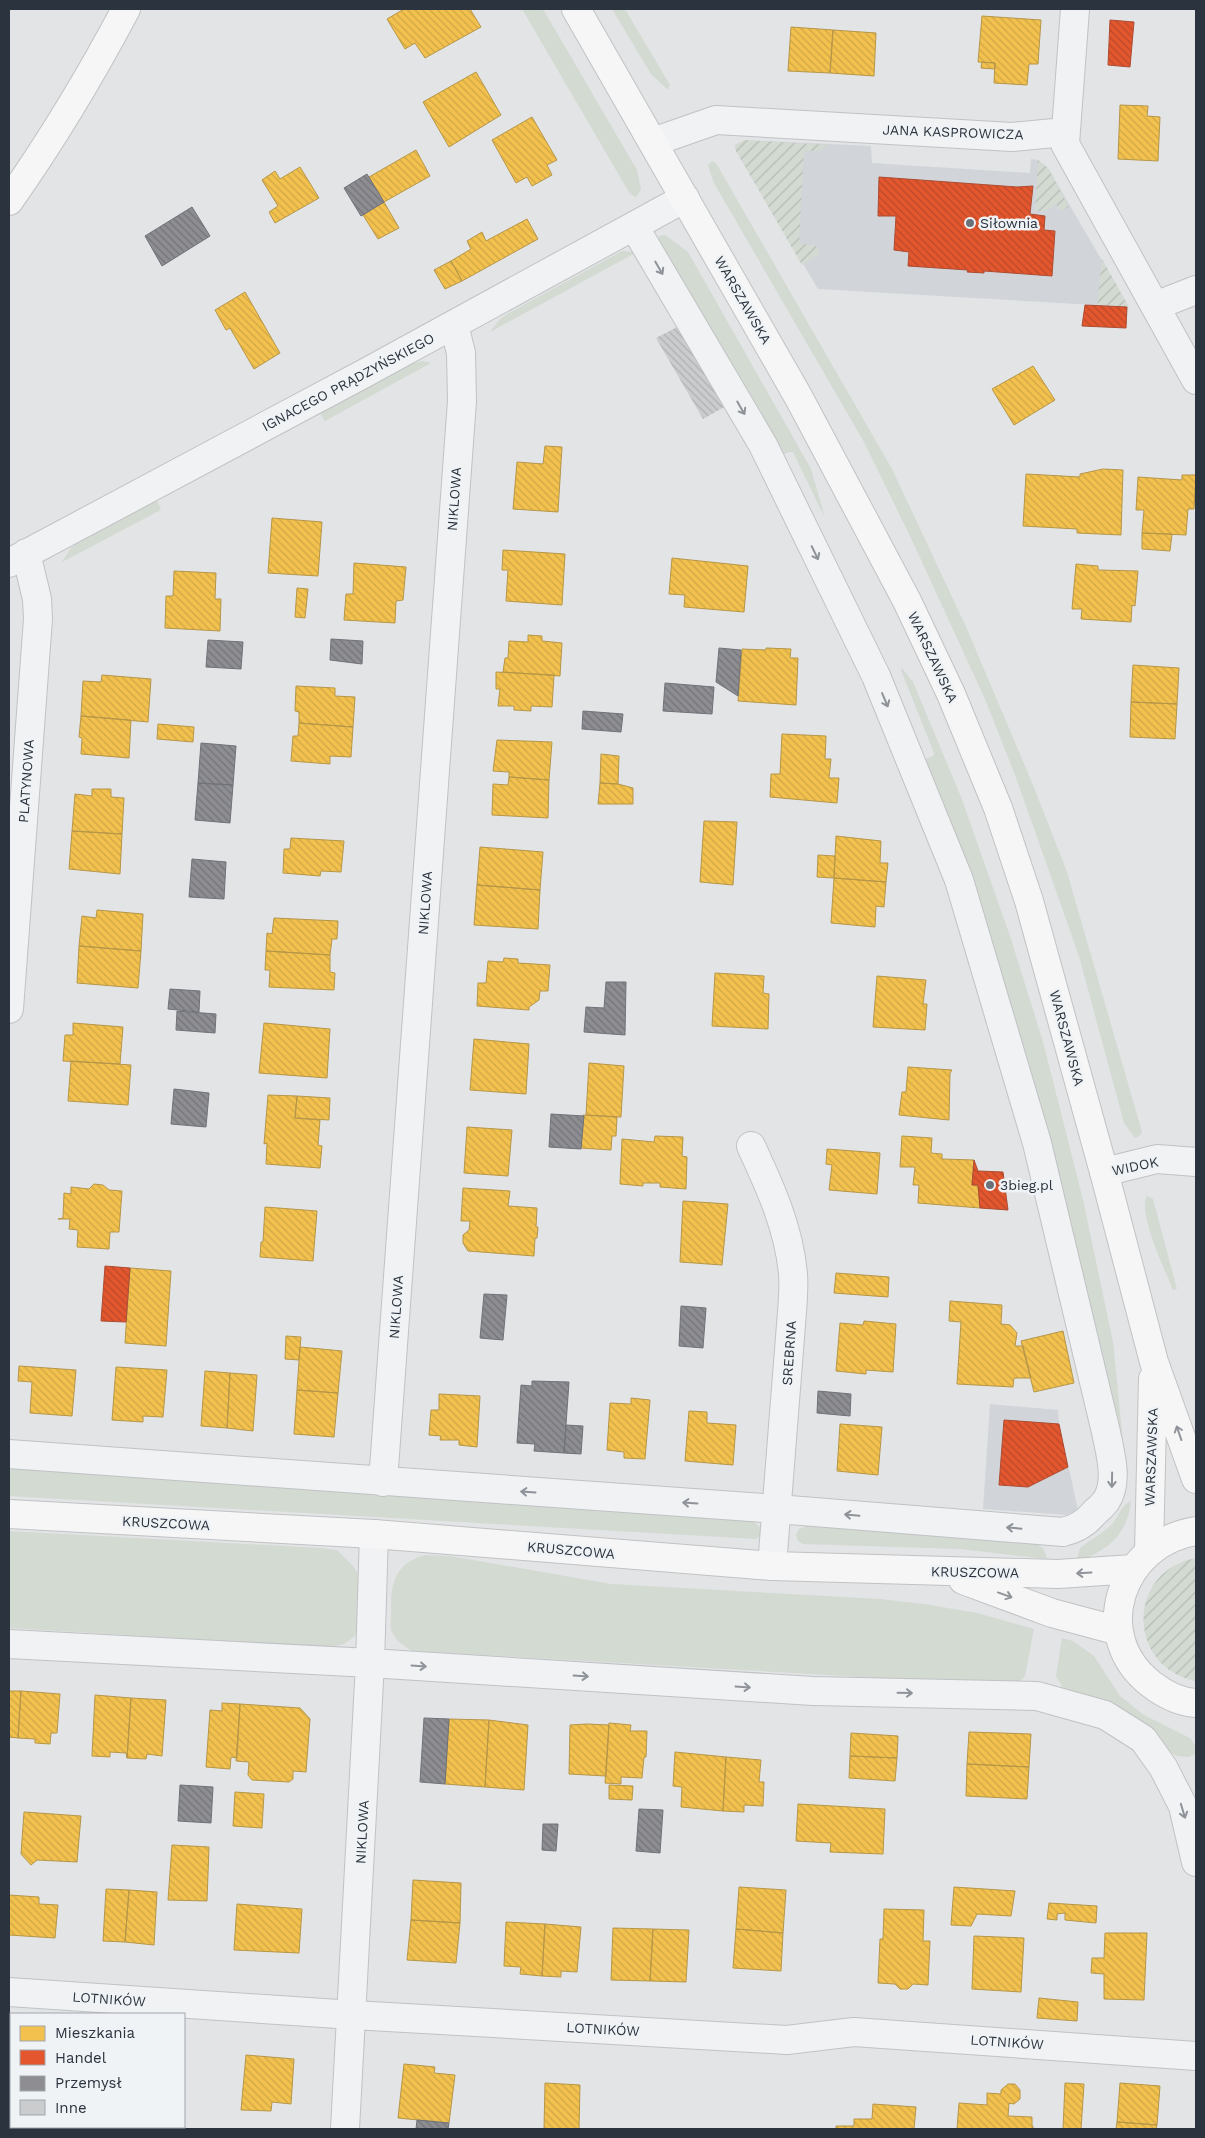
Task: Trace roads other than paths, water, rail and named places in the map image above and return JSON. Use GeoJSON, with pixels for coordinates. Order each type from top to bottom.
{"type":"FeatureCollection","features":[{"type":"Feature","properties":{"kind":"main road"},"geometry":{"type":"LineString","coordinates":[[9,201],[66,112],[126,9]]}},
{"type":"Feature","properties":{"kind":"main road","name":"WARSZAWSKA"},"geometry":{"type":"LineString","coordinates":[[576,9],[808,414],[907,601],[951,694],[998,808],[1029,901],[1154,1362],[1196,1479]]}},
{"type":"Feature","properties":{"kind":"main road","name":"WARSZAWSKA"},"geometry":{"type":"LineString","coordinates":[[1141,1560],[1154,1362]]}},
{"type":"Feature","properties":{"kind":"main road","name":"KRUSZCOWA"},"geometry":{"type":"LineString","coordinates":[[9,1514],[374,1534],[772,1566],[1058,1574],[1141,1560]]}},
{"type":"Feature","properties":{"kind":"main road"},"geometry":{"type":"LineString","coordinates":[[1193,1707],[1163,1693],[1142,1677],[1127,1656],[1119,1630],[1119,1609],[1123,1588],[1141,1560],[1165,1540],[1183,1533],[1196,1531]]}},
{"type":"Feature","properties":{"kind":"main road"},"geometry":{"type":"LineString","coordinates":[[942,1572],[1052,1612],[1119,1630]]}},
{"type":"Feature","properties":{"kind":"street"},"geometry":{"type":"LineString","coordinates":[[1075,9],[1065,144],[1196,380]]}},
{"type":"Feature","properties":{"kind":"street","name":"JANA KASPROWICZA"},"geometry":{"type":"LineString","coordinates":[[653,142],[716,120],[1012,137],[1065,132]]}},
{"type":"Feature","properties":{"kind":"street","name":"IGNACEGO PRĄDZYŃSKIEGO"},"geometry":{"type":"LineString","coordinates":[[18,558],[685,198]]}},
{"type":"Feature","properties":{"kind":"street"},"geometry":{"type":"LineString","coordinates":[[9,1454],[777,1509],[1062,1532],[1089,1520],[1105,1502],[1112,1488],[1112,1462],[1038,1143],[959,880],[876,676],[763,445],[634,226]]}},
{"type":"Feature","properties":{"kind":"street"},"geometry":{"type":"LineString","coordinates":[[1155,306],[1196,290]]}},
{"type":"Feature","properties":{"kind":"street","name":"NIKLOWA"},"geometry":{"type":"LineString","coordinates":[[383,1482],[462,401],[461,353],[454,324]]}},
{"type":"Feature","properties":{"kind":"street","name":"PLATYNOWA"},"geometry":{"type":"LineString","coordinates":[[9,1009],[38,619],[36,599],[18,558]]}},
{"type":"Feature","properties":{"kind":"street","name":"SREBRNA"},"geometry":{"type":"LineString","coordinates":[[751,1146],[780,1214],[788,1242],[793,1275],[792,1312],[772,1566]]}},
{"type":"Feature","properties":{"kind":"street","name":"WIDOK"},"geometry":{"type":"LineString","coordinates":[[1104,1172],[1157,1159],[1196,1162]]}},
{"type":"Feature","properties":{"kind":"street","name":"NIKLOWA"},"geometry":{"type":"LineString","coordinates":[[345,2129],[353,2015],[370,1663],[374,1534]]}},
{"type":"Feature","properties":{"kind":"street"},"geometry":{"type":"LineString","coordinates":[[9,1644],[370,1663],[813,1691],[1037,1696],[1106,1715],[1143,1739],[1163,1767],[1183,1806],[1196,1862]]}},
{"type":"Feature","properties":{"kind":"street","name":"LOTNIKÓW"},"geometry":{"type":"LineString","coordinates":[[9,1992],[353,2015],[787,2040],[854,2032],[1196,2056]]}},
{"type":"Feature","properties":{"kind":"place","name":"Siłownia"},"geometry":{"type":"Point","coordinates":[970,223]}},
{"type":"Feature","properties":{"kind":"place","name":"3bieg.pl"},"geometry":{"type":"Point","coordinates":[990,1185]}}]}
